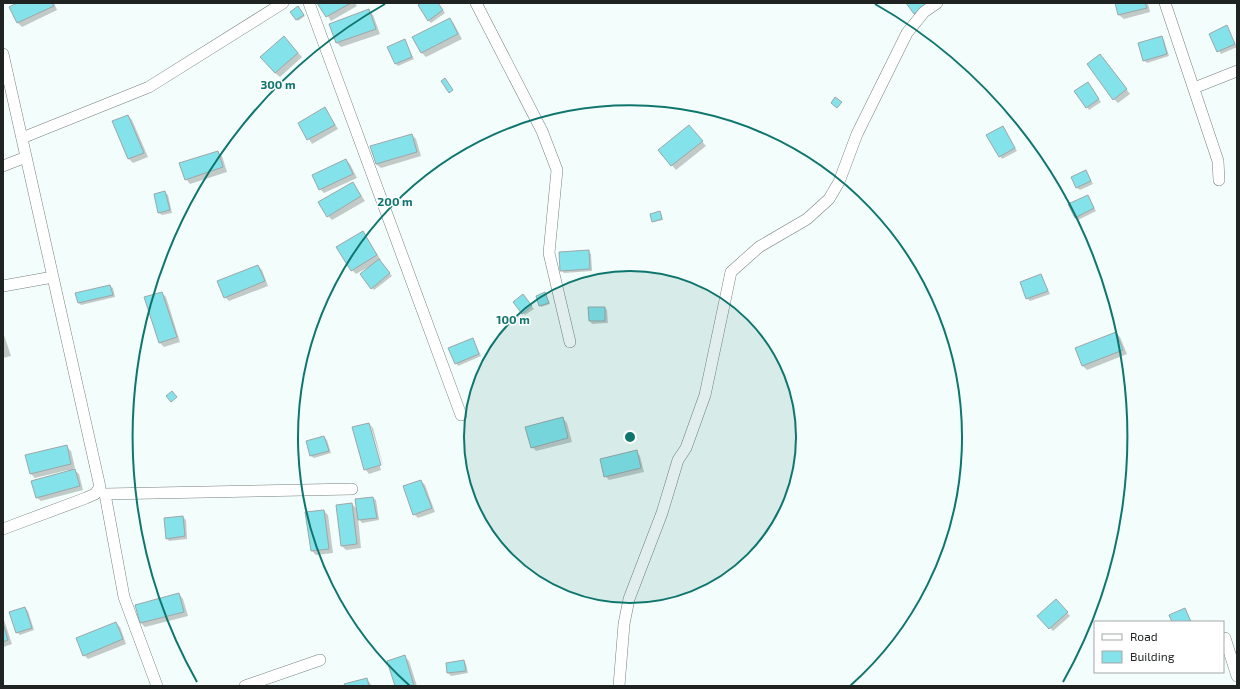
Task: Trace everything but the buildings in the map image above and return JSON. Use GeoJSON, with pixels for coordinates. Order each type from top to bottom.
{"type":"FeatureCollection","features":[{"type":"Feature","properties":{"kind":"street"},"geometry":{"type":"LineString","coordinates":[[22,138],[149,87],[283,3]]}},
{"type":"Feature","properties":{"kind":"street"},"geometry":{"type":"LineString","coordinates":[[309,3],[461,415]]}},
{"type":"Feature","properties":{"kind":"street"},"geometry":{"type":"LineString","coordinates":[[476,3],[542,131],[557,170],[549,253],[570,342]]}},
{"type":"Feature","properties":{"kind":"street"},"geometry":{"type":"LineString","coordinates":[[620,686],[624,624],[629,599],[662,513],[678,460],[686,448],[705,395],[731,272],[759,247],[808,219],[829,199],[839,182],[857,134],[907,33],[924,12],[937,3]]}},
{"type":"Feature","properties":{"kind":"street"},"geometry":{"type":"LineString","coordinates":[[1165,3],[1218,161],[1219,180]]}},
{"type":"Feature","properties":{"kind":"street"},"geometry":{"type":"LineString","coordinates":[[3,54],[100,487],[95,494],[86,498],[3,529]]}},
{"type":"Feature","properties":{"kind":"street"},"geometry":{"type":"LineString","coordinates":[[1194,88],[1237,71]]}},
{"type":"Feature","properties":{"kind":"street"},"geometry":{"type":"LineString","coordinates":[[3,166],[26,157]]}},
{"type":"Feature","properties":{"kind":"street"},"geometry":{"type":"LineString","coordinates":[[3,286],[53,277]]}},
{"type":"Feature","properties":{"kind":"street"},"geometry":{"type":"LineString","coordinates":[[157,686],[124,597],[105,494],[352,489]]}},
{"type":"Feature","properties":{"kind":"street"},"geometry":{"type":"LineString","coordinates":[[1225,638],[1237,676]]}},
{"type":"Feature","properties":{"kind":"street"},"geometry":{"type":"LineString","coordinates":[[245,686],[320,660]]}}]}
